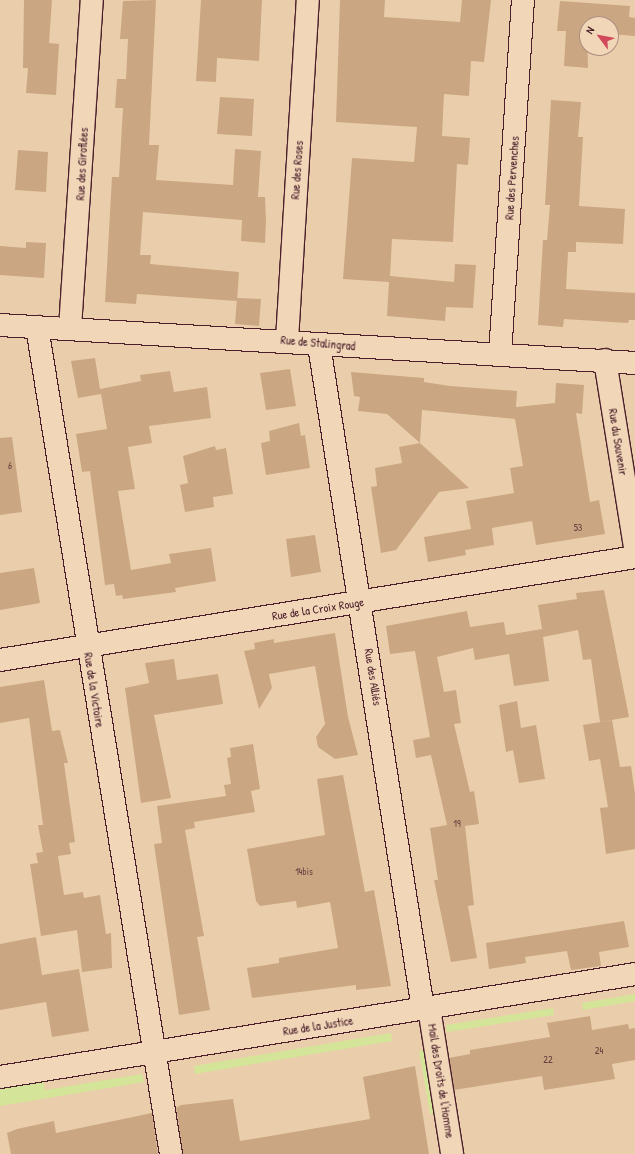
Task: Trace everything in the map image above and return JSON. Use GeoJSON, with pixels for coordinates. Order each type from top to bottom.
{"type":"FeatureCollection","features":[{"type":"Feature","properties":{"kind":"street","name":"Rue des Giroflées"},"geometry":{"type":"LineString","coordinates":[[70,328],[92,0]]}},
{"type":"Feature","properties":{"kind":"street","name":"Rue des Roses"},"geometry":{"type":"LineString","coordinates":[[287,340],[308,0]]}},
{"type":"Feature","properties":{"kind":"street","name":"Rue des Pervenches"},"geometry":{"type":"LineString","coordinates":[[500,355],[524,0]]}},
{"type":"Feature","properties":{"kind":"street","name":"Rue de Stalingrad"},"geometry":{"type":"LineString","coordinates":[[0,324],[287,340],[319,345],[605,360],[635,363]]}},
{"type":"Feature","properties":{"kind":"street","name":"Rue de la Victoire"},"geometry":{"type":"LineString","coordinates":[[37,327],[87,646],[171,1154]]}},
{"type":"Feature","properties":{"kind":"street","name":"Rue des Alliés"},"geometry":{"type":"LineString","coordinates":[[319,345],[362,602],[426,1009]]}},
{"type":"Feature","properties":{"kind":"street","name":"Rue du Souvenir"},"geometry":{"type":"LineString","coordinates":[[605,360],[635,547]]}},
{"type":"Feature","properties":{"kind":"street","name":"Rue de la Croix Rouge"},"geometry":{"type":"LineString","coordinates":[[0,660],[635,557]]}},
{"type":"Feature","properties":{"kind":"street","name":"Rue de la Justice"},"geometry":{"type":"LineString","coordinates":[[0,1077],[635,974]]}},
{"type":"Feature","properties":{"kind":"street","name":"Mail des Droits de l'Homme"},"geometry":{"type":"LineString","coordinates":[[426,1009],[452,1154]]}},
{"type":"Feature","properties":{"kind":"green space"},"geometry":{"type":"Polygon","coordinates":[[[635,994],[635,1001],[583,1010],[582,1003],[635,994]]]}},
{"type":"Feature","properties":{"kind":"green space"},"geometry":{"type":"Polygon","coordinates":[[[553,1008],[554,1015],[447,1032],[446,1025],[553,1008]]]}},
{"type":"Feature","properties":{"kind":"green space"},"geometry":{"type":"Polygon","coordinates":[[[391,1033],[392,1041],[195,1074],[194,1066],[391,1033]]]}},
{"type":"Feature","properties":{"kind":"green space"},"geometry":{"type":"Polygon","coordinates":[[[429,1049],[439,1113],[430,1114],[419,1051],[429,1049]]]}},
{"type":"Feature","properties":{"kind":"green space"},"geometry":{"type":"Polygon","coordinates":[[[142,1074],[144,1082],[0,1106],[0,1088],[43,1080],[45,1090],[142,1074]]]}},
{"type":"Feature","properties":{"kind":"building"},"geometry":{"type":"Polygon","coordinates":[[[24,0],[52,0],[49,43],[59,44],[56,95],[26,93],[28,68],[23,68],[24,0]]]}},
{"type":"Feature","properties":{"kind":"building"},"geometry":{"type":"Polygon","coordinates":[[[156,0],[149,145],[159,145],[156,180],[233,185],[235,149],[261,151],[258,197],[265,197],[265,243],[241,241],[242,220],[143,212],[140,255],[151,255],[150,264],[239,272],[237,301],[137,294],[136,304],[105,302],[112,177],[119,177],[123,108],[115,108],[117,79],[126,79],[128,39],[120,39],[123,1],[156,0]]]}},
{"type":"Feature","properties":{"kind":"building"},"geometry":{"type":"Polygon","coordinates":[[[201,0],[262,0],[259,61],[217,58],[216,82],[196,81],[201,0]]]}},
{"type":"Feature","properties":{"kind":"building"},"geometry":{"type":"Polygon","coordinates":[[[340,0],[385,0],[384,17],[460,22],[462,0],[491,0],[484,62],[471,61],[469,96],[444,94],[442,136],[470,138],[468,165],[457,164],[453,242],[392,239],[390,276],[454,282],[455,264],[476,265],[473,308],[446,307],[445,321],[387,316],[389,282],[343,279],[352,158],[414,162],[417,127],[336,122],[340,0]]]}},
{"type":"Feature","properties":{"kind":"building"},"geometry":{"type":"Polygon","coordinates":[[[560,1],[630,6],[629,17],[635,18],[635,36],[619,35],[619,16],[579,16],[579,56],[588,56],[588,68],[564,66],[566,31],[557,31],[560,1]]]}},
{"type":"Feature","properties":{"kind":"building"},"geometry":{"type":"Polygon","coordinates":[[[220,97],[254,99],[252,136],[217,134],[220,97]]]}},
{"type":"Feature","properties":{"kind":"building"},"geometry":{"type":"Polygon","coordinates":[[[551,100],[581,102],[578,137],[583,137],[579,206],[625,209],[623,244],[576,242],[576,252],[568,252],[566,289],[635,293],[635,320],[629,320],[628,323],[564,319],[563,327],[538,325],[543,240],[547,240],[550,205],[545,205],[551,100]]]}},
{"type":"Feature","properties":{"kind":"building"},"geometry":{"type":"Polygon","coordinates":[[[18,150],[48,152],[46,192],[15,190],[18,150]]]}},
{"type":"Feature","properties":{"kind":"building"},"geometry":{"type":"Polygon","coordinates":[[[26,242],[46,243],[44,278],[0,275],[0,246],[26,248],[26,242]]]}},
{"type":"Feature","properties":{"kind":"building"},"geometry":{"type":"Polygon","coordinates":[[[237,298],[261,299],[259,326],[235,324],[237,298]]]}},
{"type":"Feature","properties":{"kind":"building"},"geometry":{"type":"Polygon","coordinates":[[[95,358],[100,389],[141,381],[140,375],[170,371],[174,392],[207,387],[211,418],[149,426],[152,443],[128,447],[135,489],[118,491],[131,570],[171,563],[169,554],[211,548],[216,581],[175,588],[176,592],[123,599],[122,595],[116,596],[114,584],[105,585],[90,471],[82,472],[76,434],[107,429],[101,394],[78,398],[71,361],[95,358]]]}},
{"type":"Feature","properties":{"kind":"building"},"geometry":{"type":"Polygon","coordinates":[[[290,369],[296,406],[266,410],[260,373],[290,369]]]}},
{"type":"Feature","properties":{"kind":"building"},"geometry":{"type":"Polygon","coordinates":[[[351,372],[424,378],[424,382],[450,386],[517,391],[516,407],[555,403],[556,383],[584,385],[582,414],[576,413],[590,502],[599,500],[605,534],[536,545],[532,521],[492,528],[494,545],[465,550],[466,555],[428,562],[424,537],[471,529],[466,501],[514,493],[510,468],[523,466],[515,419],[422,410],[420,443],[387,414],[358,411],[360,397],[354,396],[351,372]]]}},
{"type":"Feature","properties":{"kind":"building"},"geometry":{"type":"Polygon","coordinates":[[[299,423],[301,436],[305,435],[310,468],[266,475],[261,443],[270,441],[269,431],[299,423]]]}},
{"type":"Feature","properties":{"kind":"building"},"geometry":{"type":"Polygon","coordinates":[[[12,437],[22,512],[0,515],[0,438],[12,437]]]}},
{"type":"Feature","properties":{"kind":"building"},"geometry":{"type":"Polygon","coordinates":[[[420,443],[469,488],[439,492],[396,550],[381,553],[371,487],[377,486],[375,468],[402,463],[399,447],[420,443]]]}},
{"type":"Feature","properties":{"kind":"building"},"geometry":{"type":"Polygon","coordinates":[[[215,446],[216,450],[226,448],[233,494],[213,497],[214,507],[185,512],[180,485],[188,483],[183,456],[215,446]]]}},
{"type":"Feature","properties":{"kind":"building"},"geometry":{"type":"Polygon","coordinates":[[[315,535],[321,572],[291,577],[286,539],[315,535]]]}},
{"type":"Feature","properties":{"kind":"building"},"geometry":{"type":"Polygon","coordinates":[[[34,568],[40,603],[0,610],[0,573],[34,568]]]}},
{"type":"Feature","properties":{"kind":"building"},"geometry":{"type":"Polygon","coordinates":[[[604,590],[629,717],[600,722],[591,659],[583,660],[578,630],[543,637],[549,681],[514,686],[509,654],[475,660],[473,648],[437,657],[444,692],[456,690],[461,723],[454,724],[470,792],[474,791],[479,824],[465,826],[474,905],[468,906],[477,958],[451,962],[434,880],[438,880],[430,828],[447,825],[431,755],[416,758],[413,740],[430,737],[415,651],[390,654],[386,626],[467,611],[470,627],[504,622],[506,635],[542,629],[538,605],[577,599],[576,593],[604,590]]]}},
{"type":"Feature","properties":{"kind":"building"},"geometry":{"type":"Polygon","coordinates":[[[335,633],[348,717],[358,755],[335,759],[318,747],[316,737],[325,724],[315,666],[269,674],[272,688],[259,709],[244,651],[255,649],[254,643],[274,639],[274,643],[335,633]]]}},
{"type":"Feature","properties":{"kind":"building"},"geometry":{"type":"Polygon","coordinates":[[[174,659],[177,680],[218,674],[223,704],[154,715],[171,798],[141,803],[125,688],[149,683],[145,663],[174,659]]]}},
{"type":"Feature","properties":{"kind":"building"},"geometry":{"type":"Polygon","coordinates":[[[44,680],[52,731],[60,730],[68,763],[64,763],[75,842],[69,843],[71,854],[58,856],[64,895],[83,892],[84,898],[100,895],[106,934],[111,933],[112,968],[82,972],[77,930],[41,936],[30,864],[38,863],[36,853],[43,852],[38,825],[43,825],[29,718],[0,723],[0,687],[44,680]]]}},
{"type":"Feature","properties":{"kind":"building"},"geometry":{"type":"Polygon","coordinates":[[[517,701],[521,728],[536,725],[545,779],[519,783],[513,750],[506,752],[499,705],[517,701]]]}},
{"type":"Feature","properties":{"kind":"building"},"geometry":{"type":"Polygon","coordinates":[[[612,720],[620,767],[631,766],[635,794],[635,849],[606,854],[600,808],[608,807],[600,759],[589,761],[583,725],[612,720]]]}},
{"type":"Feature","properties":{"kind":"building"},"geometry":{"type":"Polygon","coordinates":[[[253,744],[260,789],[251,791],[255,812],[194,822],[195,828],[185,830],[204,936],[197,937],[210,1010],[179,1015],[154,844],[162,843],[157,806],[226,796],[224,785],[231,784],[227,758],[231,757],[230,748],[253,744]]]}},
{"type":"Feature","properties":{"kind":"building"},"geometry":{"type":"Polygon","coordinates":[[[343,775],[365,892],[374,890],[391,986],[356,990],[356,985],[252,998],[247,968],[279,963],[279,958],[338,948],[330,902],[297,908],[296,901],[260,906],[256,901],[247,849],[325,835],[317,779],[343,775]]]}},
{"type":"Feature","properties":{"kind":"building"},"geometry":{"type":"Polygon","coordinates":[[[624,921],[629,947],[599,952],[601,966],[571,970],[567,951],[525,957],[526,963],[489,969],[486,943],[624,921]]]}},
{"type":"Feature","properties":{"kind":"building"},"geometry":{"type":"Polygon","coordinates":[[[36,937],[42,975],[79,969],[89,1031],[52,1037],[46,1002],[0,1010],[0,944],[36,937]]]}},
{"type":"Feature","properties":{"kind":"building"},"geometry":{"type":"Polygon","coordinates":[[[590,1016],[592,1030],[628,1024],[629,1029],[635,1028],[635,1060],[612,1064],[615,1079],[544,1090],[542,1076],[454,1090],[449,1058],[470,1054],[470,1050],[550,1037],[547,1023],[590,1016]]]}},
{"type":"Feature","properties":{"kind":"building"},"geometry":{"type":"Polygon","coordinates":[[[415,1066],[429,1154],[183,1154],[176,1108],[181,1105],[233,1099],[240,1141],[370,1119],[363,1077],[415,1066]]]}},
{"type":"Feature","properties":{"kind":"building"},"geometry":{"type":"Polygon","coordinates":[[[152,1113],[158,1154],[11,1154],[7,1133],[17,1129],[54,1121],[56,1133],[152,1113]]]}}]}
